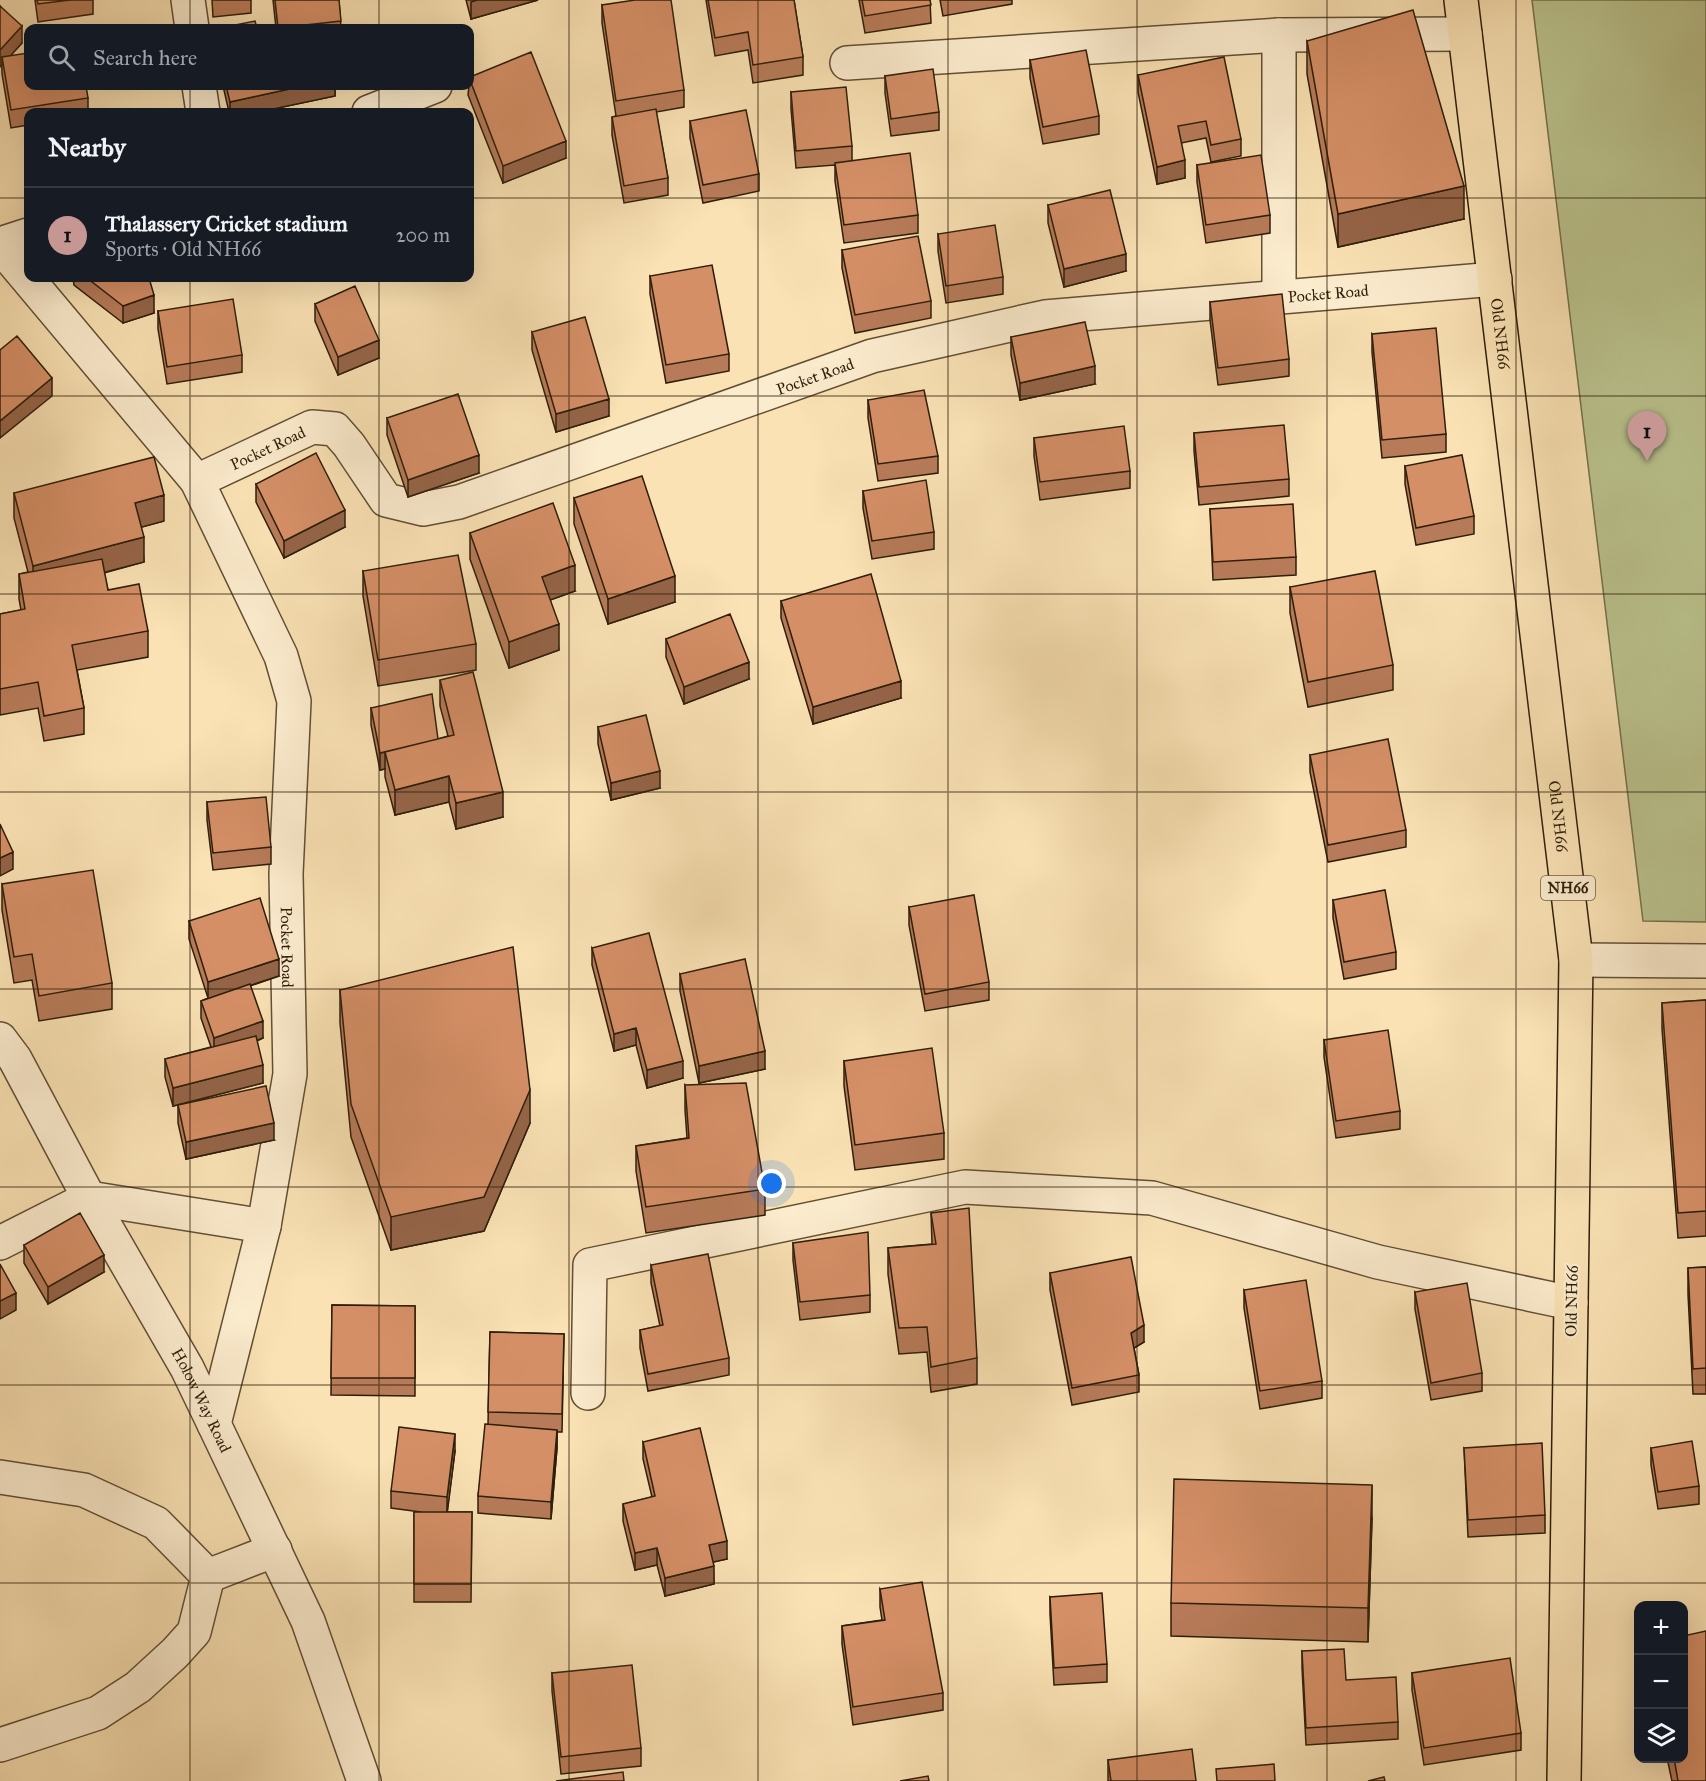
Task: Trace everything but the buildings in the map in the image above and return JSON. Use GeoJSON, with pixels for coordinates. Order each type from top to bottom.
{"type":"FeatureCollection","features":[{"type":"Feature","properties":{"kind":"main road","name":"Old NH66"},"geometry":{"type":"LineString","coordinates":[[1461,0],[1576,960],[1564,1781]]}},
{"type":"Feature","properties":{"kind":"street"},"geometry":{"type":"LineString","coordinates":[[188,0],[191,24]]}},
{"type":"Feature","properties":{"kind":"street"},"geometry":{"type":"LineString","coordinates":[[847,63],[1279,35],[1465,34]]}},
{"type":"Feature","properties":{"kind":"street"},"geometry":{"type":"LineString","coordinates":[[1279,35],[1279,296]]}},
{"type":"Feature","properties":{"kind":"street"},"geometry":{"type":"LineString","coordinates":[[200,90],[203,108]]}},
{"type":"Feature","properties":{"kind":"street"},"geometry":{"type":"LineString","coordinates":[[379,108],[425,90]]}},
{"type":"Feature","properties":{"kind":"street"},"geometry":{"type":"LineString","coordinates":[[0,245],[24,236]]}},
{"type":"Feature","properties":{"kind":"street","name":"Pocket Road"},"geometry":{"type":"LineString","coordinates":[[0,245],[24,274]]}},
{"type":"Feature","properties":{"kind":"street","name":"Pocket Road"},"geometry":{"type":"LineString","coordinates":[[197,481],[312,427],[335,429],[349,445],[386,500],[423,509],[459,502],[872,356],[1045,317],[1495,279]]}},
{"type":"Feature","properties":{"kind":"street","name":"Pocket Road"},"geometry":{"type":"LineString","coordinates":[[31,282],[197,481],[281,656],[294,701],[286,874],[290,1074],[264,1226],[214,1424]]}},
{"type":"Feature","properties":{"kind":"street"},"geometry":{"type":"LineString","coordinates":[[1576,960],[1706,961]]}},
{"type":"Feature","properties":{"kind":"street","name":"Holow Way Road"},"geometry":{"type":"LineString","coordinates":[[0,1040],[15,1059],[89,1198],[187,1368],[308,1621],[364,1781]]}},
{"type":"Feature","properties":{"kind":"street"},"geometry":{"type":"LineString","coordinates":[[588,1393],[590,1265],[964,1187],[1152,1198],[1378,1262],[1571,1303]]}},
{"type":"Feature","properties":{"kind":"street"},"geometry":{"type":"LineString","coordinates":[[0,1243],[89,1198],[264,1226]]}},
{"type":"Feature","properties":{"kind":"street"},"geometry":{"type":"LineString","coordinates":[[0,1477],[84,1490],[156,1523],[208,1576]]}},
{"type":"Feature","properties":{"kind":"street"},"geometry":{"type":"LineString","coordinates":[[208,1576],[274,1550]]}},
{"type":"Feature","properties":{"kind":"street"},"geometry":{"type":"LineString","coordinates":[[0,1745],[98,1713],[138,1687],[176,1653],[194,1632],[208,1576]]}},
{"type":"Feature","properties":{"kind":"green space"},"geometry":{"type":"Polygon","coordinates":[[[1532,0],[1706,0],[1706,922],[1643,921],[1532,0]]]}},
{"type":"Feature","properties":{"kind":"place","name":"Thalassery Cricket stadium"},"geometry":{"type":"Point","coordinates":[1647,461]}}]}
